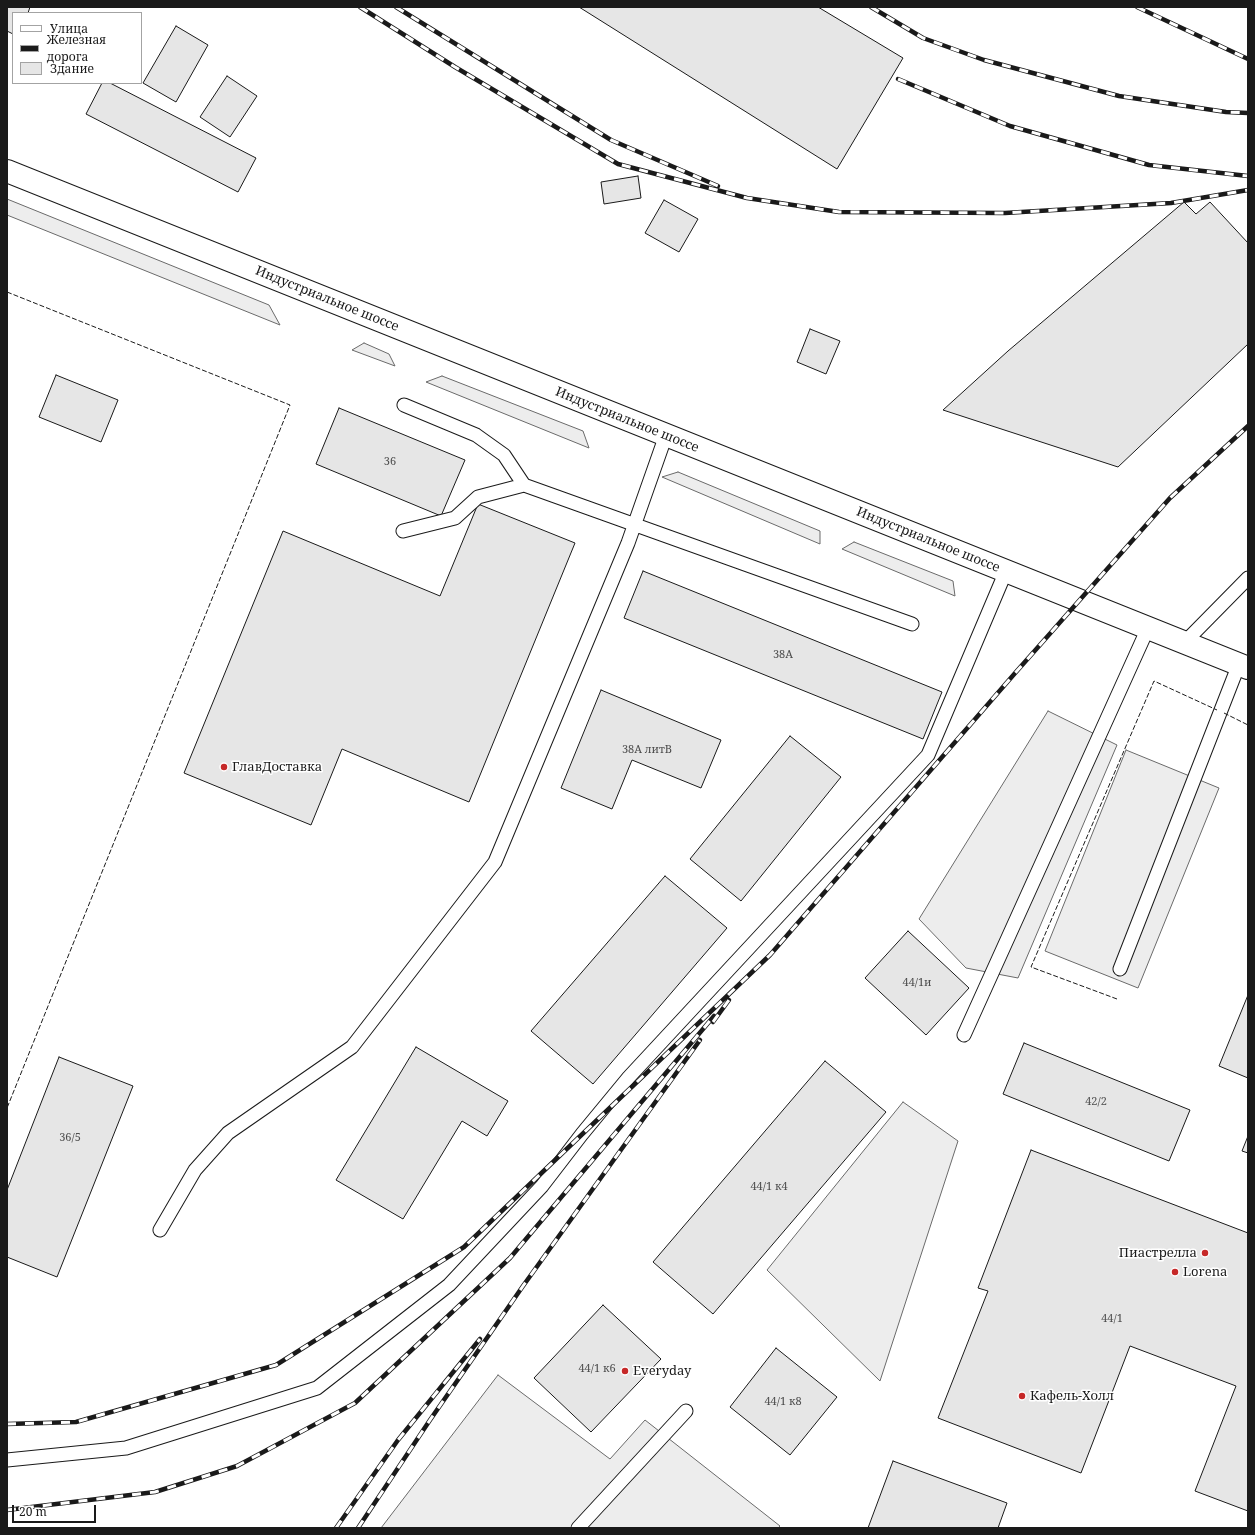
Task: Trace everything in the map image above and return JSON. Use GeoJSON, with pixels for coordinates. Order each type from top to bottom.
{"type":"FeatureCollection","features":[{"type":"Feature","properties":{"kind":"street","name":"Индустриальное шоссе"},"geometry":{"type":"LineString","coordinates":[[7,171],[1243,666]]}},
{"type":"Feature","properties":{"kind":"lane"},"geometry":{"type":"LineString","coordinates":[[404,405],[476,435],[504,455],[524,485]]}},
{"type":"Feature","properties":{"kind":"lane"},"geometry":{"type":"LineString","coordinates":[[160,1230],[195,1170],[228,1133],[352,1047],[495,862],[635,525],[666,435]]}},
{"type":"Feature","properties":{"kind":"lane"},"geometry":{"type":"LineString","coordinates":[[402,531],[455,518],[478,497],[524,485],[912,624]]}},
{"type":"Feature","properties":{"kind":"lane"},"geometry":{"type":"LineString","coordinates":[[7,1460],[126,1448],[316,1388],[449,1285],[542,1186],[629,1077],[928,755],[1006,572]]}},
{"type":"Feature","properties":{"kind":"lane"},"geometry":{"type":"LineString","coordinates":[[1184,643],[1248,578]]}},
{"type":"Feature","properties":{"kind":"lane"},"geometry":{"type":"LineString","coordinates":[[964,1035],[1148,628]]}},
{"type":"Feature","properties":{"kind":"lane"},"geometry":{"type":"LineString","coordinates":[[1120,969],[1243,666]]}},
{"type":"Feature","properties":{"kind":"lane"},"geometry":{"type":"LineString","coordinates":[[578,1528],[686,1410]]}},
{"type":"Feature","properties":{"kind":"shaded area"},"geometry":{"type":"Polygon","coordinates":[[[7,199],[269,305],[280,325],[7,215],[7,199]]]}},
{"type":"Feature","properties":{"kind":"shaded area"},"geometry":{"type":"Polygon","coordinates":[[[364,343],[389,354],[395,366],[352,350],[364,343]]]}},
{"type":"Feature","properties":{"kind":"shaded area"},"geometry":{"type":"Polygon","coordinates":[[[442,376],[583,431],[589,448],[426,382],[442,376]]]}},
{"type":"Feature","properties":{"kind":"shaded area"},"geometry":{"type":"Polygon","coordinates":[[[678,472],[820,531],[820,544],[662,477],[678,472]]]}},
{"type":"Feature","properties":{"kind":"shaded area"},"geometry":{"type":"Polygon","coordinates":[[[854,542],[953,581],[955,596],[842,549],[854,542]]]}},
{"type":"Feature","properties":{"kind":"shaded area"},"geometry":{"type":"Polygon","coordinates":[[[1048,711],[1117,745],[1018,978],[966,968],[919,919],[1048,711]]]}},
{"type":"Feature","properties":{"kind":"shaded area"},"geometry":{"type":"Polygon","coordinates":[[[1126,750],[1219,788],[1138,988],[1045,951],[1126,750]]]}},
{"type":"Feature","properties":{"kind":"shaded area"},"geometry":{"type":"Polygon","coordinates":[[[903,1102],[958,1141],[880,1381],[767,1270],[903,1102]]]}},
{"type":"Feature","properties":{"kind":"shaded area"},"geometry":{"type":"Polygon","coordinates":[[[498,1375],[610,1459],[645,1420],[780,1526],[778,1528],[381,1528],[498,1375]]]}},
{"type":"Feature","properties":{"kind":"building"},"geometry":{"type":"Polygon","coordinates":[[[7,7],[30,7],[28,12],[12,12],[12,34],[7,31],[7,7]]]}},
{"type":"Feature","properties":{"kind":"building"},"geometry":{"type":"Polygon","coordinates":[[[579,7],[818,7],[903,58],[837,169],[579,7]]]}},
{"type":"Feature","properties":{"kind":"building"},"geometry":{"type":"Polygon","coordinates":[[[176,26],[208,45],[176,102],[143,83],[176,26]]]}},
{"type":"Feature","properties":{"kind":"building"},"geometry":{"type":"Polygon","coordinates":[[[227,76],[257,96],[230,137],[200,117],[227,76]]]}},
{"type":"Feature","properties":{"kind":"building"},"geometry":{"type":"Polygon","coordinates":[[[101,84],[112,84],[256,158],[238,192],[86,114],[101,84]]]}},
{"type":"Feature","properties":{"kind":"building"},"geometry":{"type":"Polygon","coordinates":[[[638,176],[641,198],[604,204],[601,182],[638,176]]]}},
{"type":"Feature","properties":{"kind":"building"},"geometry":{"type":"Polygon","coordinates":[[[664,200],[698,219],[679,252],[645,233],[664,200]]]}},
{"type":"Feature","properties":{"kind":"building"},"geometry":{"type":"Polygon","coordinates":[[[1184,202],[1196,214],[1210,202],[1248,243],[1248,344],[1118,467],[943,410],[1008,351],[1184,202]]]}},
{"type":"Feature","properties":{"kind":"building"},"geometry":{"type":"Polygon","coordinates":[[[810,329],[840,341],[826,374],[797,362],[810,329]]]}},
{"type":"Feature","properties":{"kind":"building"},"geometry":{"type":"Polygon","coordinates":[[[56,375],[118,400],[101,442],[39,417],[56,375]]]}},
{"type":"Feature","properties":{"kind":"building"},"geometry":{"type":"Polygon","coordinates":[[[339,408],[465,460],[441,516],[316,464],[339,408]]]}},
{"type":"Feature","properties":{"kind":"building"},"geometry":{"type":"Polygon","coordinates":[[[478,504],[575,543],[469,802],[342,749],[311,825],[184,773],[283,531],[440,596],[478,504]]]}},
{"type":"Feature","properties":{"kind":"building"},"geometry":{"type":"Polygon","coordinates":[[[643,571],[942,692],[923,739],[624,618],[643,571]]]}},
{"type":"Feature","properties":{"kind":"building"},"geometry":{"type":"Polygon","coordinates":[[[601,690],[721,740],[701,788],[632,760],[612,809],[561,788],[601,690]]]}},
{"type":"Feature","properties":{"kind":"building"},"geometry":{"type":"Polygon","coordinates":[[[790,736],[841,777],[741,901],[690,859],[790,736]]]}},
{"type":"Feature","properties":{"kind":"building"},"geometry":{"type":"Polygon","coordinates":[[[665,876],[727,928],[593,1084],[531,1031],[665,876]]]}},
{"type":"Feature","properties":{"kind":"building"},"geometry":{"type":"Polygon","coordinates":[[[908,931],[969,988],[926,1035],[865,978],[908,931]]]}},
{"type":"Feature","properties":{"kind":"building"},"geometry":{"type":"Polygon","coordinates":[[[1248,995],[1248,1078],[1219,1066],[1248,995]]]}},
{"type":"Feature","properties":{"kind":"building"},"geometry":{"type":"Polygon","coordinates":[[[1024,1043],[1190,1110],[1169,1161],[1003,1094],[1024,1043]]]}},
{"type":"Feature","properties":{"kind":"building"},"geometry":{"type":"Polygon","coordinates":[[[416,1047],[508,1101],[487,1136],[462,1121],[403,1219],[336,1180],[416,1047]]]}},
{"type":"Feature","properties":{"kind":"building"},"geometry":{"type":"Polygon","coordinates":[[[59,1057],[133,1086],[57,1277],[7,1257],[7,1190],[59,1057]]]}},
{"type":"Feature","properties":{"kind":"building"},"geometry":{"type":"Polygon","coordinates":[[[825,1061],[886,1112],[713,1314],[653,1262],[825,1061]]]}},
{"type":"Feature","properties":{"kind":"building"},"geometry":{"type":"Polygon","coordinates":[[[1248,1136],[1248,1153],[1242,1151],[1248,1136]]]}},
{"type":"Feature","properties":{"kind":"building"},"geometry":{"type":"Polygon","coordinates":[[[1031,1150],[1248,1233],[1248,1511],[1195,1491],[1236,1386],[1130,1346],[1081,1473],[938,1418],[988,1291],[978,1288],[1031,1150]]]}},
{"type":"Feature","properties":{"kind":"building"},"geometry":{"type":"Polygon","coordinates":[[[603,1305],[661,1359],[591,1432],[534,1378],[603,1305]]]}},
{"type":"Feature","properties":{"kind":"building"},"geometry":{"type":"Polygon","coordinates":[[[776,1348],[837,1397],[790,1455],[730,1407],[776,1348]]]}},
{"type":"Feature","properties":{"kind":"building"},"geometry":{"type":"Polygon","coordinates":[[[893,1461],[1007,1503],[998,1528],[868,1528],[893,1461]]]}},
{"type":"Feature","properties":{"kind":"railway"},"geometry":{"type":"LineString","coordinates":[[360,7],[455,67],[618,164],[747,198],[839,212],[1005,213],[1171,203],[1248,190]]}},
{"type":"Feature","properties":{"kind":"railway"},"geometry":{"type":"LineString","coordinates":[[396,7],[611,140],[718,186]]}},
{"type":"Feature","properties":{"kind":"railway"},"geometry":{"type":"LineString","coordinates":[[871,7],[923,38],[984,60],[1119,96],[1226,112],[1248,113]]}},
{"type":"Feature","properties":{"kind":"railway"},"geometry":{"type":"LineString","coordinates":[[1137,7],[1248,59]]}},
{"type":"Feature","properties":{"kind":"railway"},"geometry":{"type":"LineString","coordinates":[[898,79],[1010,126],[1149,165],[1248,176]]}},
{"type":"Feature","properties":{"kind":"railway"},"geometry":{"type":"LineString","coordinates":[[7,1424],[76,1422],[276,1365],[464,1247],[770,955],[1016,672],[1170,498],[1248,426]]}},
{"type":"Feature","properties":{"kind":"railway"},"geometry":{"type":"LineString","coordinates":[[713,1022],[729,1000]]}},
{"type":"Feature","properties":{"kind":"railway"},"geometry":{"type":"LineString","coordinates":[[7,1510],[155,1492],[237,1466],[355,1403],[510,1258],[714,1016]]}},
{"type":"Feature","properties":{"kind":"railway"},"geometry":{"type":"LineString","coordinates":[[358,1528],[430,1420],[523,1286],[700,1040]]}},
{"type":"Feature","properties":{"kind":"railway"},"geometry":{"type":"LineString","coordinates":[[336,1528],[398,1440],[480,1339]]}},
{"type":"Feature","properties":{"kind":"fence"},"geometry":{"type":"LineString","coordinates":[[7,292],[290,405],[7,1108]]}},
{"type":"Feature","properties":{"kind":"fence"},"geometry":{"type":"LineString","coordinates":[[1117,999],[1031,967],[1154,681],[1217,710]]}},
{"type":"Feature","properties":{"kind":"fence"},"geometry":{"type":"LineString","coordinates":[[1224,713],[1248,725]]}},
{"type":"Feature","properties":{"kind":"place","name":"ГлавДоставка"},"geometry":{"type":"Point","coordinates":[224,767]}},
{"type":"Feature","properties":{"kind":"place","name":"Пиастрелла"},"geometry":{"type":"Point","coordinates":[1205,1253]}},
{"type":"Feature","properties":{"kind":"place","name":"Lorena"},"geometry":{"type":"Point","coordinates":[1175,1272]}},
{"type":"Feature","properties":{"kind":"place","name":"Everyday"},"geometry":{"type":"Point","coordinates":[625,1371]}},
{"type":"Feature","properties":{"kind":"place","name":"Кафель-Холл"},"geometry":{"type":"Point","coordinates":[1022,1396]}}]}
